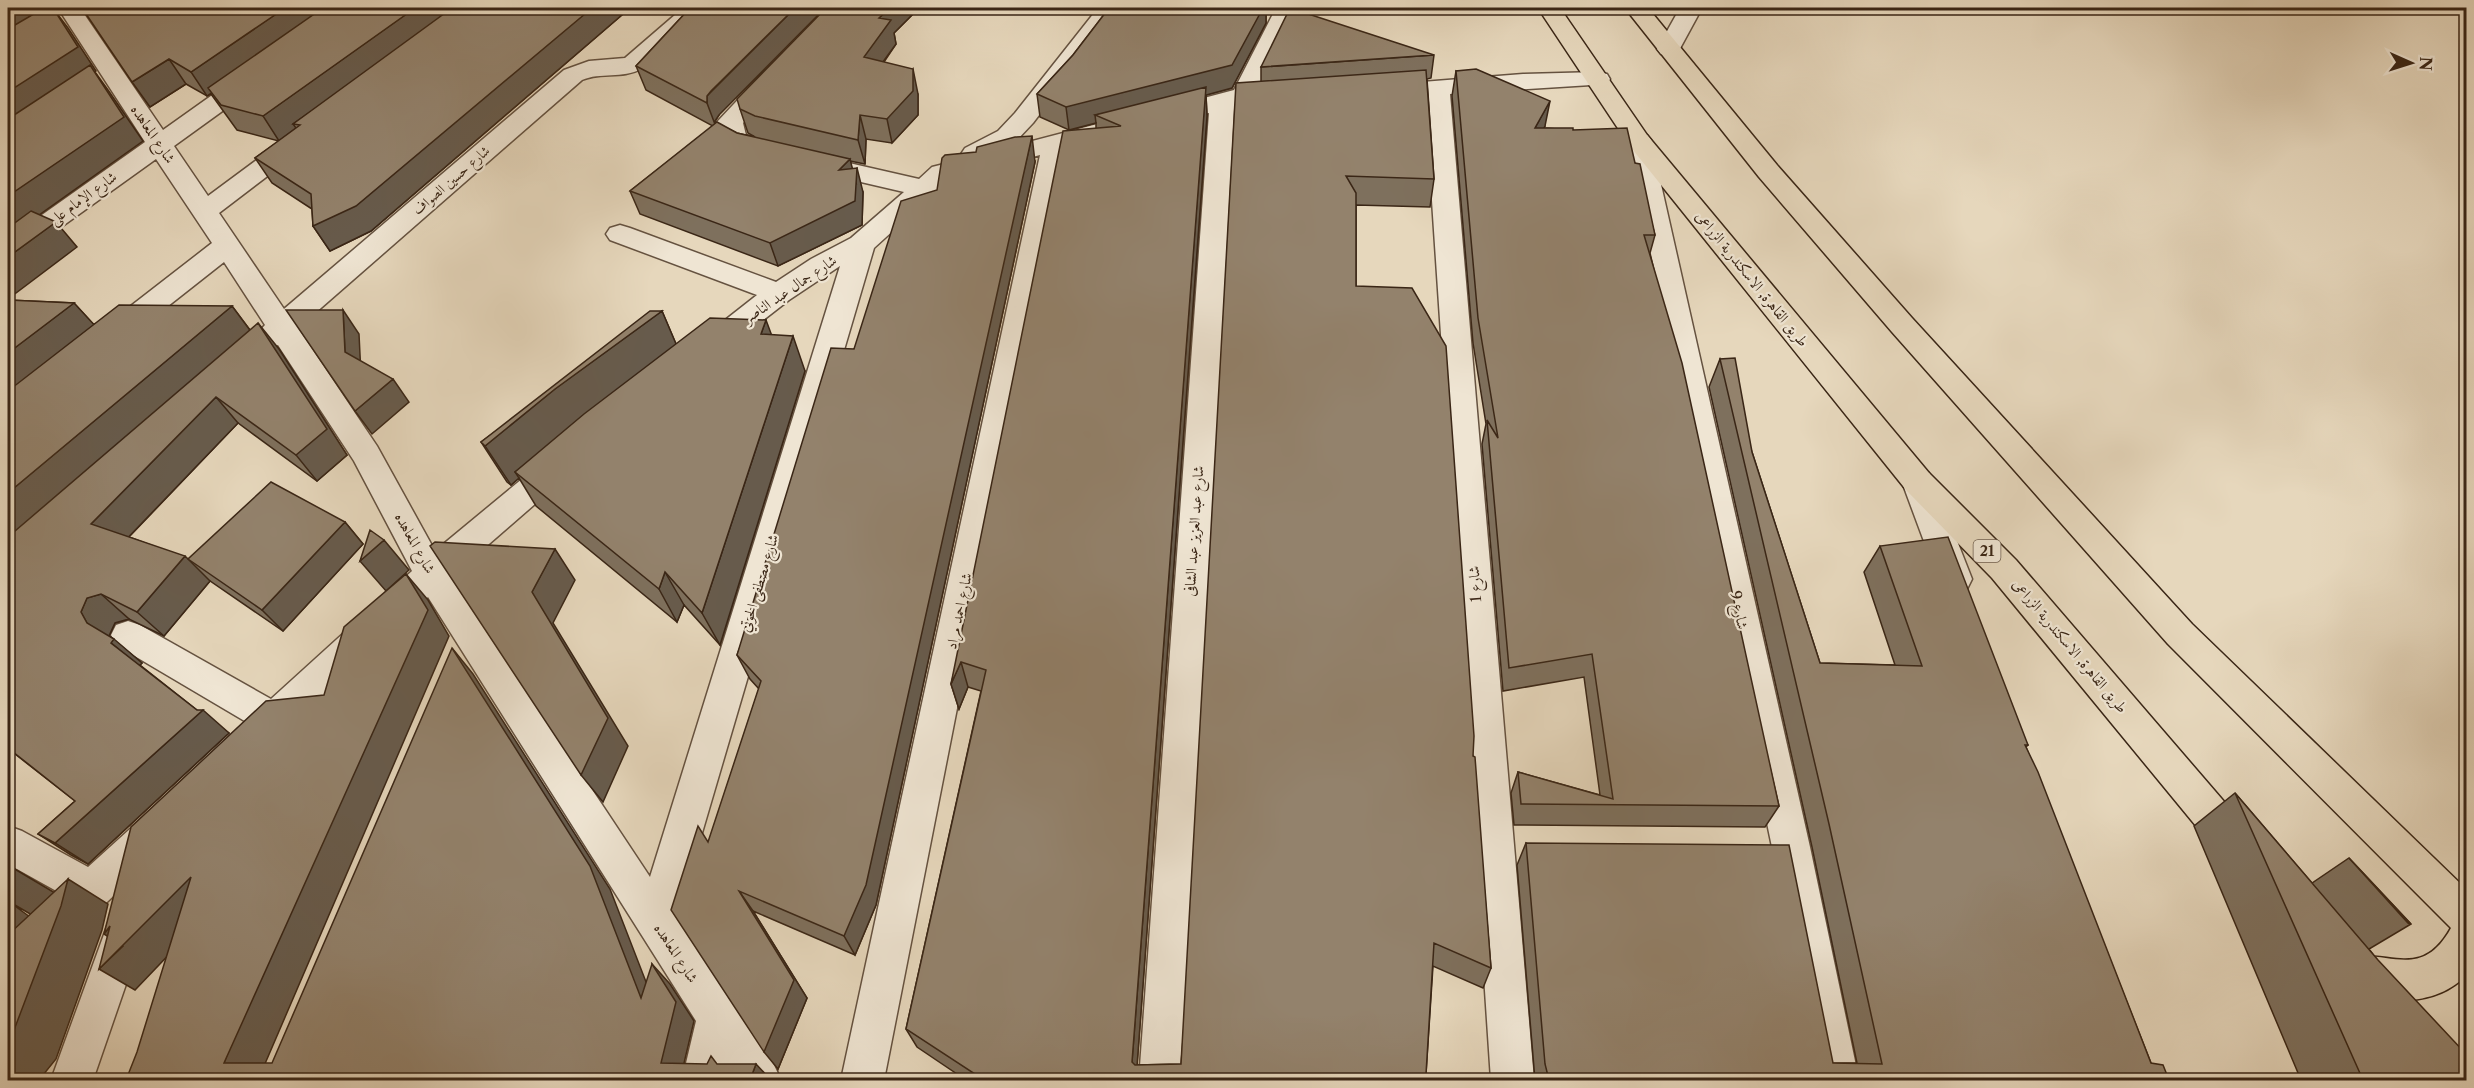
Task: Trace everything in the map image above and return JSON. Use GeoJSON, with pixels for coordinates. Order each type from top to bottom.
{"type":"FeatureCollection","features":[{"type":"Feature","properties":{"kind":"highway","name":"طريق القاهرة, الاسكندرية الزراعى"},"geometry":{"type":"LineString","coordinates":[[1549,8],[1638,140],[1918,482],[2004,568],[2254,865]]}},
{"type":"Feature","properties":{"kind":"highway"},"geometry":{"type":"LineString","coordinates":[[1636,8],[1734,131],[1902,325],[2180,633],[2466,927],[2460,955],[2448,967],[2430,976],[2402,981],[2377,980],[2337,964],[2375,1006]]}},
{"type":"Feature","properties":{"kind":"street","name":"شارع حسين الصواف"},"geometry":{"type":"LineString","coordinates":[[249,355],[573,75],[589,68],[610,68],[633,64],[696,8]]}},
{"type":"Feature","properties":{"kind":"street"},"geometry":{"type":"LineString","coordinates":[[785,65],[730,123],[734,139],[754,149],[932,181],[1006,136],[1018,124],[1109,8]]}},
{"type":"Feature","properties":{"kind":"street"},"geometry":{"type":"LineString","coordinates":[[1222,102],[1244,95],[1287,8]]}},
{"type":"Feature","properties":{"kind":"street"},"geometry":{"type":"LineString","coordinates":[[1669,49],[1691,8]]}},
{"type":"Feature","properties":{"kind":"street","name":"شارع المعاهده"},"geometry":{"type":"LineString","coordinates":[[69,13],[103,80],[159,144],[206,210],[366,454],[431,574],[463,652],[656,922],[759,1080]]}},
{"type":"Feature","properties":{"kind":"street","name":"شارع الإمام على"},"geometry":{"type":"LineString","coordinates":[[8,252],[269,66]]}},
{"type":"Feature","properties":{"kind":"street"},"geometry":{"type":"LineString","coordinates":[[1362,94],[1523,81],[1598,79]]}},
{"type":"Feature","properties":{"kind":"street","name":"شارع 1"},"geometry":{"type":"LineString","coordinates":[[1437,88],[1513,845],[1512,1080]]}},
{"type":"Feature","properties":{"kind":"street","name":"شارع جمال عبد الناصر"},"geometry":{"type":"LineString","coordinates":[[694,359],[779,293],[861,243],[932,181],[1055,142],[1222,102],[1303,97]]}},
{"type":"Feature","properties":{"kind":"street","name":"شارع عبد العزيز عبد الشافى"},"geometry":{"type":"LineString","coordinates":[[1160,1080],[1222,102]]}},
{"type":"Feature","properties":{"kind":"street"},"geometry":{"type":"LineString","coordinates":[[206,210],[318,126]]}},
{"type":"Feature","properties":{"kind":"street","name":"شارع 9"},"geometry":{"type":"LineString","coordinates":[[1638,140],[1773,847],[1838,1080]]}},
{"type":"Feature","properties":{"kind":"street","name":"شارع احمد مراد"},"geometry":{"type":"LineString","coordinates":[[863,1080],[1055,142]]}},
{"type":"Feature","properties":{"kind":"street"},"geometry":{"type":"LineString","coordinates":[[620,234],[779,293]]}},
{"type":"Feature","properties":{"kind":"street","name":"شارع مصطفى الحوتي"},"geometry":{"type":"LineString","coordinates":[[656,922],[861,243]]}},
{"type":"Feature","properties":{"kind":"street"},"geometry":{"type":"LineString","coordinates":[[90,353],[227,245]]}},
{"type":"Feature","properties":{"kind":"street"},"geometry":{"type":"LineString","coordinates":[[247,743],[431,574],[581,446]]}},
{"type":"Feature","properties":{"kind":"street"},"geometry":{"type":"LineString","coordinates":[[1918,482],[1965,605]]}},
{"type":"Feature","properties":{"kind":"street"},"geometry":{"type":"LineString","coordinates":[[128,635],[273,719]]}},
{"type":"Feature","properties":{"kind":"street"},"geometry":{"type":"LineString","coordinates":[[8,968],[178,809]]}},
{"type":"Feature","properties":{"kind":"street"},"geometry":{"type":"LineString","coordinates":[[72,1080],[97,1014],[124,931],[144,841]]}},
{"type":"Feature","properties":{"kind":"street"},"geometry":{"type":"LineString","coordinates":[[8,844],[92,890]]}},
{"type":"Feature","properties":{"kind":"street"},"geometry":{"type":"LineString","coordinates":[[702,1080],[718,1018]]}},
{"type":"Feature","properties":{"kind":"building"},"geometry":{"type":"Polygon","coordinates":[[[44,8],[53,8],[78,47],[8,92],[8,29],[44,8]]]}},
{"type":"Feature","properties":{"kind":"building"},"geometry":{"type":"Polygon","coordinates":[[[82,8],[285,8],[191,72],[169,59],[132,82],[82,8]]]}},
{"type":"Feature","properties":{"kind":"building"},"geometry":{"type":"Polygon","coordinates":[[[323,8],[415,8],[263,116],[221,105],[208,88],[323,8]]]}},
{"type":"Feature","properties":{"kind":"building"},"geometry":{"type":"Polygon","coordinates":[[[452,8],[592,8],[356,206],[313,226],[311,194],[255,158],[300,125],[293,124],[452,8]]]}},
{"type":"Feature","properties":{"kind":"building"},"geometry":{"type":"Polygon","coordinates":[[[690,8],[795,8],[711,91],[707,96],[707,103],[636,66],[690,8]]]}},
{"type":"Feature","properties":{"kind":"building"},"geometry":{"type":"Polygon","coordinates":[[[826,8],[890,8],[879,18],[891,20],[864,57],[913,69],[913,91],[887,119],[860,115],[858,140],[755,116],[740,109],[737,99],[826,8]]]}},
{"type":"Feature","properties":{"kind":"building"},"geometry":{"type":"Polygon","coordinates":[[[1109,8],[1263,8],[1232,65],[1066,107],[1037,94],[1073,55],[1109,8]]]}},
{"type":"Feature","properties":{"kind":"building"},"geometry":{"type":"Polygon","coordinates":[[[1290,8],[1434,55],[1261,67],[1290,8]]]}},
{"type":"Feature","properties":{"kind":"building"},"geometry":{"type":"Polygon","coordinates":[[[90,65],[124,117],[8,196],[8,119],[90,65]]]}},
{"type":"Feature","properties":{"kind":"building"},"geometry":{"type":"Polygon","coordinates":[[[1476,69],[1550,101],[1535,128],[1573,128],[1573,130],[1627,128],[1635,163],[1640,164],[1655,235],[1644,235],[1682,363],[1779,806],[1521,804],[1518,772],[1613,799],[1592,654],[1509,668],[1487,420],[1498,438],[1478,318],[1456,71],[1476,69]]]}},
{"type":"Feature","properties":{"kind":"building"},"geometry":{"type":"Polygon","coordinates":[[[1426,70],[1434,179],[1346,176],[1356,193],[1356,286],[1412,288],[1446,346],[1474,736],[1473,756],[1475,757],[1491,968],[1434,943],[1426,1074],[1446,1080],[984,1080],[906,1029],[986,670],[961,662],[951,684],[1063,131],[1121,126],[1095,115],[1206,87],[1132,1062],[1135,1065],[1181,1064],[1236,83],[1426,70]]]}},
{"type":"Feature","properties":{"kind":"building"},"geometry":{"type":"Polygon","coordinates":[[[717,122],[737,133],[850,159],[839,170],[857,168],[855,201],[770,243],[630,191],[717,122]]]}},
{"type":"Feature","properties":{"kind":"building"},"geometry":{"type":"Polygon","coordinates":[[[1032,136],[866,885],[844,936],[739,891],[794,980],[764,1052],[671,910],[698,826],[708,842],[761,681],[737,655],[831,348],[854,349],[901,201],[937,190],[942,158],[945,155],[976,152],[977,147],[1015,137],[1032,136]]]}},
{"type":"Feature","properties":{"kind":"building"},"geometry":{"type":"Polygon","coordinates":[[[31,211],[56,222],[8,257],[8,228],[31,211]]]}},
{"type":"Feature","properties":{"kind":"building"},"geometry":{"type":"Polygon","coordinates":[[[8,300],[74,303],[8,353],[8,300]]]}},
{"type":"Feature","properties":{"kind":"building"},"geometry":{"type":"Polygon","coordinates":[[[119,305],[232,306],[8,493],[8,391],[119,305]]]}},
{"type":"Feature","properties":{"kind":"building"},"geometry":{"type":"Polygon","coordinates":[[[286,310],[343,310],[345,352],[393,379],[355,411],[286,310]]]}},
{"type":"Feature","properties":{"kind":"building"},"geometry":{"type":"Polygon","coordinates":[[[650,311],[662,311],[555,389],[485,446],[481,442],[650,311]]]}},
{"type":"Feature","properties":{"kind":"building"},"geometry":{"type":"Polygon","coordinates":[[[710,318],[766,320],[761,334],[793,336],[702,613],[665,572],[659,589],[515,472],[584,414],[710,318]]]}},
{"type":"Feature","properties":{"kind":"building"},"geometry":{"type":"Polygon","coordinates":[[[258,323],[327,429],[296,455],[216,397],[91,524],[185,556],[137,612],[101,594],[87,598],[81,612],[87,623],[114,639],[111,643],[197,710],[203,710],[55,843],[38,834],[75,801],[8,748],[8,537],[258,323]]]}},
{"type":"Feature","properties":{"kind":"building"},"geometry":{"type":"Polygon","coordinates":[[[1735,358],[1752,452],[1820,663],[1922,666],[1880,546],[1948,537],[2028,745],[2025,745],[2038,772],[2151,1063],[2163,1065],[2169,1080],[1549,1080],[1545,1064],[1526,843],[1789,845],[1833,1063],[1882,1064],[1829,824],[1720,359],[1735,358]]]}},
{"type":"Feature","properties":{"kind":"building"},"geometry":{"type":"Polygon","coordinates":[[[271,482],[345,522],[262,610],[188,559],[271,482]]]}},
{"type":"Feature","properties":{"kind":"building"},"geometry":{"type":"Polygon","coordinates":[[[370,530],[384,540],[360,561],[370,530]]]}},
{"type":"Feature","properties":{"kind":"building"},"geometry":{"type":"Polygon","coordinates":[[[435,542],[555,549],[532,592],[608,718],[581,775],[430,546],[435,542]]]}},
{"type":"Feature","properties":{"kind":"building"},"geometry":{"type":"Polygon","coordinates":[[[406,574],[428,610],[224,1063],[272,1063],[452,648],[590,866],[641,998],[652,964],[676,1002],[661,1063],[707,1064],[711,1056],[717,1064],[756,1064],[750,1080],[126,1080],[137,1052],[191,877],[99,969],[110,926],[104,934],[131,827],[266,701],[324,695],[344,627],[406,574]]]}},
{"type":"Feature","properties":{"kind":"building"},"geometry":{"type":"Polygon","coordinates":[[[2235,793],[2378,960],[2466,1054],[2466,1080],[2363,1080],[2235,793]]]}},
{"type":"Feature","properties":{"kind":"building"},"geometry":{"type":"Polygon","coordinates":[[[2349,858],[2411,924],[2408,923],[2349,858]]]}},
{"type":"Feature","properties":{"kind":"building"},"geometry":{"type":"Polygon","coordinates":[[[68,879],[61,906],[8,1042],[8,935],[68,879]]]}}]}
